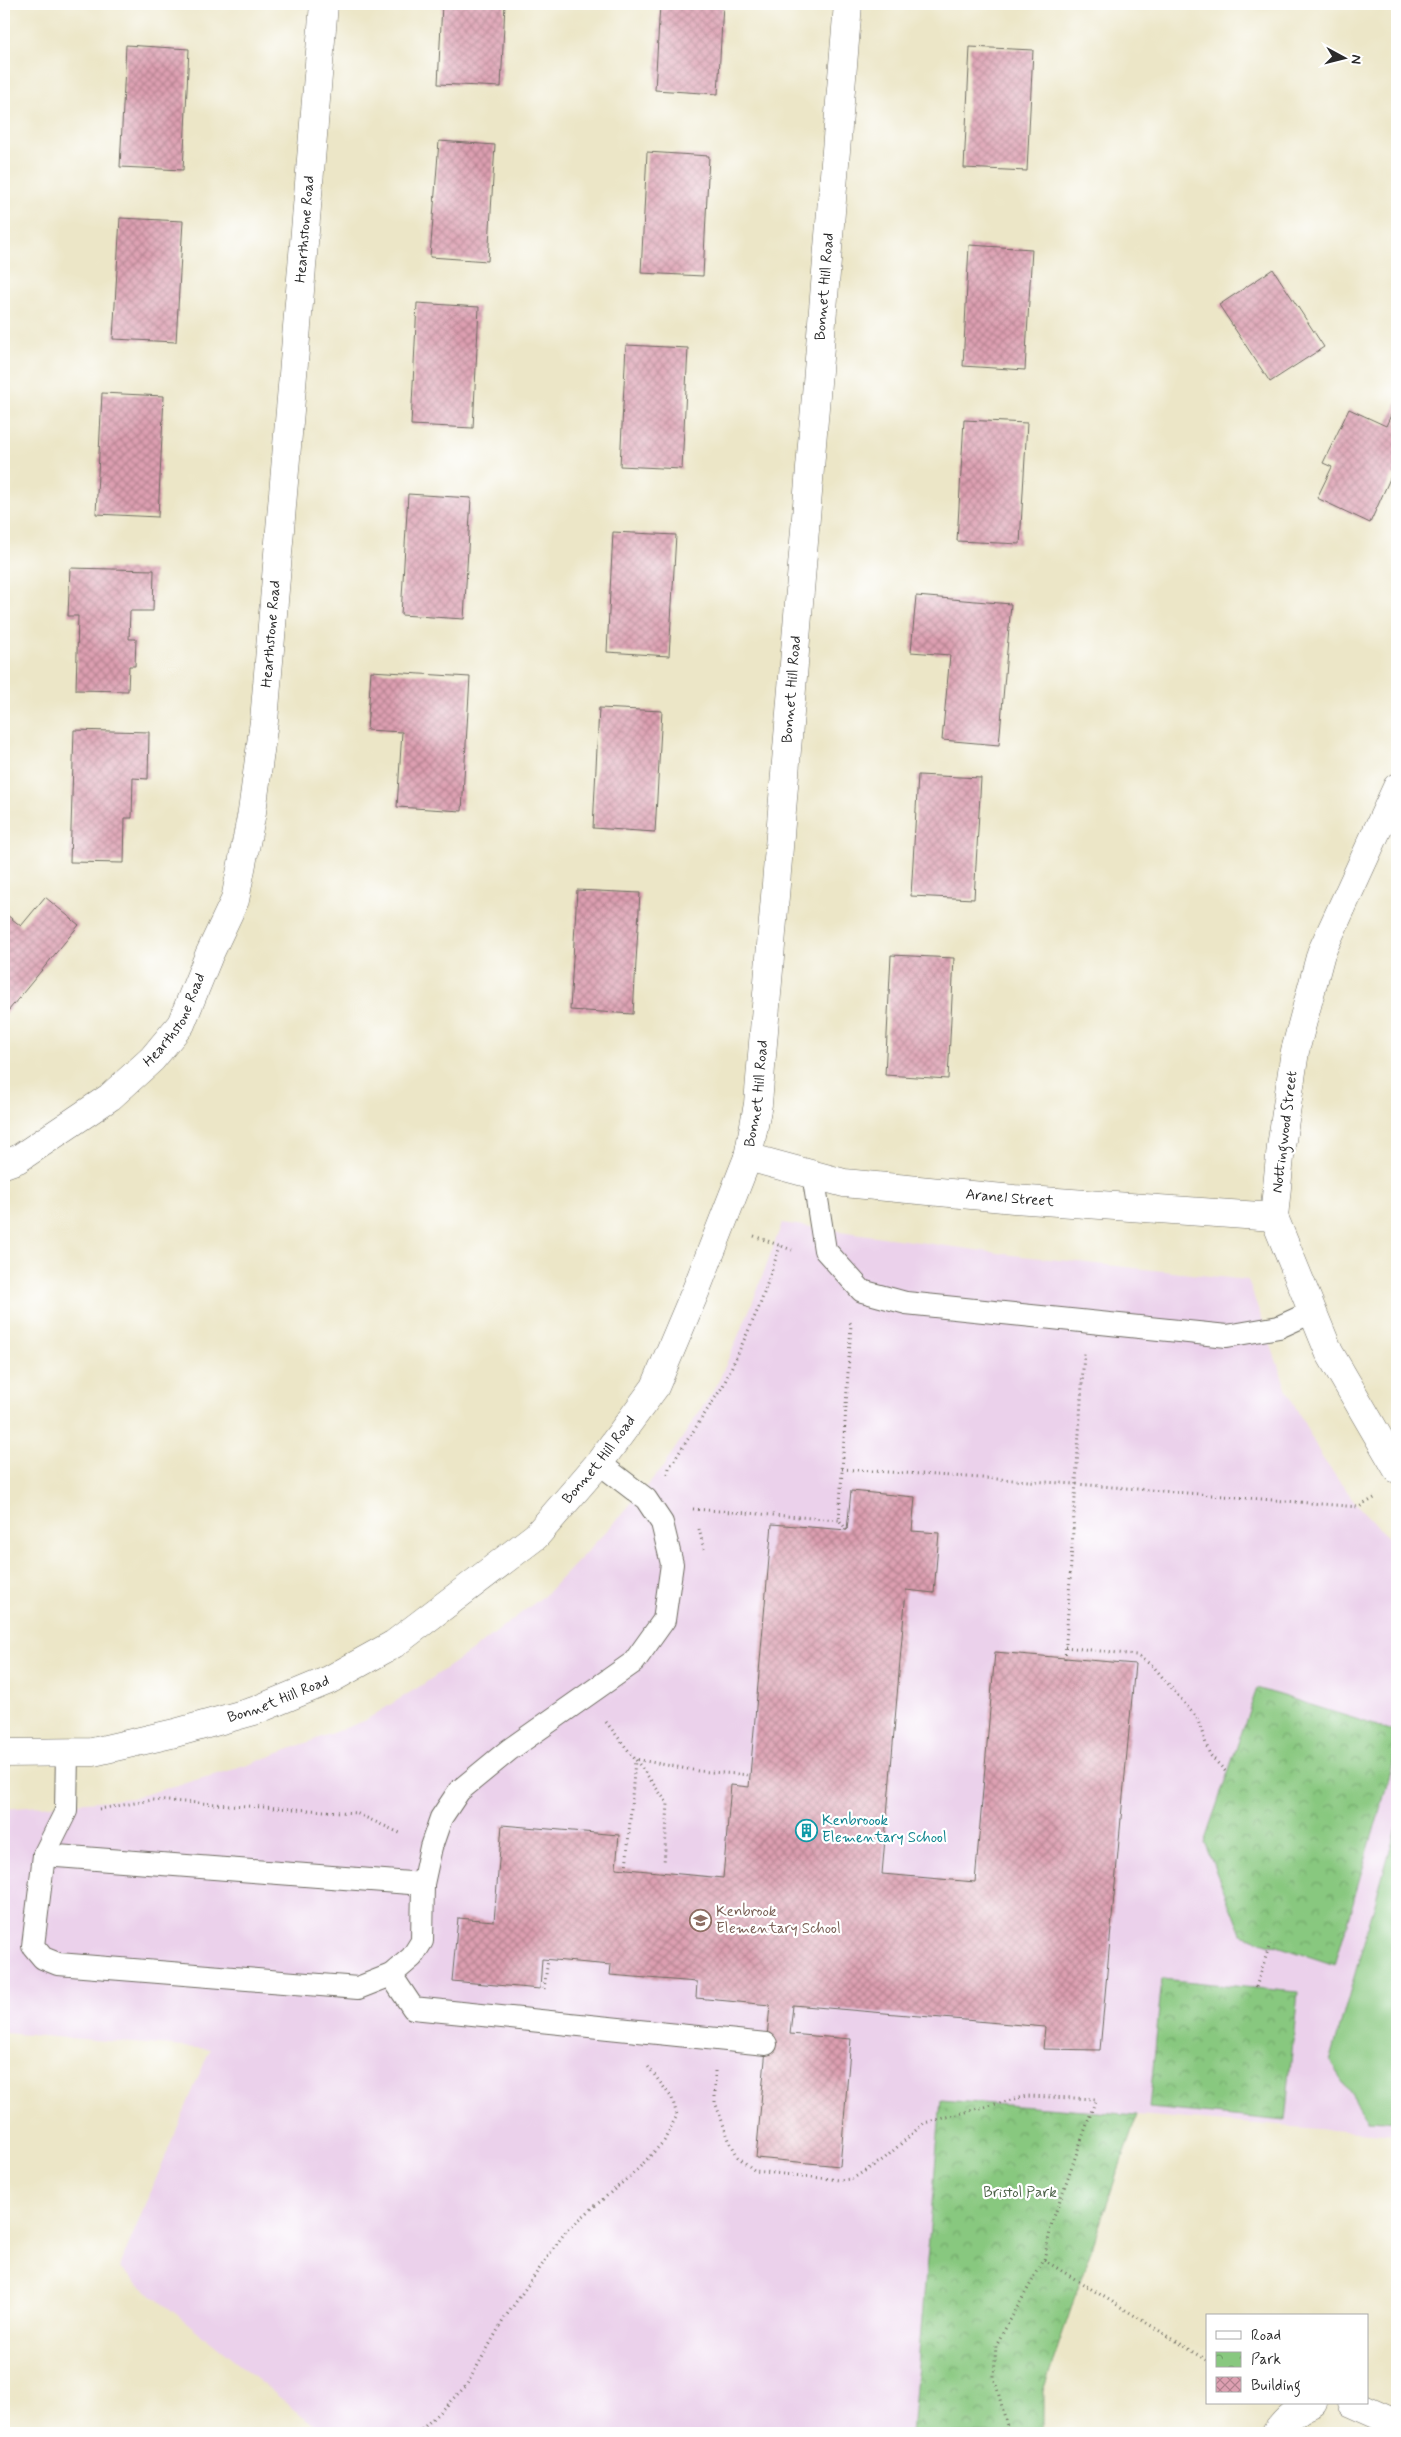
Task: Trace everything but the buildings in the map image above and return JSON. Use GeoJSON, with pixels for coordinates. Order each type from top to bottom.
{"type":"FeatureCollection","features":[{"type":"Feature","properties":{"kind":"street","name":"Hearthstone Road"},"geometry":{"type":"LineString","coordinates":[[4,1164],[18,1159],[110,1097],[152,1059],[181,1024],[209,955],[236,900],[252,812],[264,720],[324,4]]}},
{"type":"Feature","properties":{"kind":"street","name":"Bonnet Hill Road"},"geometry":{"type":"LineString","coordinates":[[4,1753],[93,1752],[176,1733],[254,1711],[329,1680],[394,1644],[536,1536],[599,1463],[655,1387],[748,1157],[759,1094],[848,4]]}},
{"type":"Feature","properties":{"kind":"street","name":"Nottingwood Street"},"geometry":{"type":"LineString","coordinates":[[1397,787],[1321,953],[1295,1051],[1281,1147],[1274,1217],[1329,1352],[1397,1469]]}},
{"type":"Feature","properties":{"kind":"street","name":"Aranel Street"},"geometry":{"type":"LineString","coordinates":[[748,1157],[844,1183],[1014,1199],[1274,1217]]}},
{"type":"Feature","properties":{"kind":"street"},"geometry":{"type":"LineString","coordinates":[[1276,2433],[1284,2421],[1302,2407],[1311,2404]]}},
{"type":"Feature","properties":{"kind":"street"},"geometry":{"type":"LineString","coordinates":[[1354,2404],[1397,2423]]}},
{"type":"Feature","properties":{"kind":"lane"},"geometry":{"type":"LineString","coordinates":[[813,1174],[825,1250],[862,1291],[906,1303],[1227,1336],[1279,1327],[1312,1312]]}},
{"type":"Feature","properties":{"kind":"lane"},"geometry":{"type":"LineString","coordinates":[[67,1752],[66,1810],[44,1855],[33,1946],[43,1958],[58,1964],[358,1988],[391,1975],[412,1957],[422,1941],[423,1884],[431,1847],[442,1818],[459,1791],[509,1750],[634,1662],[664,1620],[672,1564],[662,1523],[646,1500],[599,1463]]}},
{"type":"Feature","properties":{"kind":"lane"},"geometry":{"type":"LineString","coordinates":[[44,1855],[423,1884]]}},
{"type":"Feature","properties":{"kind":"lane"},"geometry":{"type":"LineString","coordinates":[[391,1975],[414,2008],[766,2044]]}},
{"type":"Feature","properties":{"kind":"path"},"geometry":{"type":"LineString","coordinates":[[722,1224],[795,1251]]}},
{"type":"Feature","properties":{"kind":"path"},"geometry":{"type":"LineString","coordinates":[[667,1478],[669,1468],[724,1386],[760,1305],[780,1246]]}},
{"type":"Feature","properties":{"kind":"path"},"geometry":{"type":"LineString","coordinates":[[838,1520],[851,1324],[846,1317]]}},
{"type":"Feature","properties":{"kind":"path"},"geometry":{"type":"LineString","coordinates":[[1065,1659],[1084,1345]]}},
{"type":"Feature","properties":{"kind":"path"},"geometry":{"type":"LineString","coordinates":[[842,1469],[1076,1484],[1359,1507],[1381,1494]]}},
{"type":"Feature","properties":{"kind":"path"},"geometry":{"type":"LineString","coordinates":[[687,1503],[693,1509],[696,1517]]}},
{"type":"Feature","properties":{"kind":"path"},"geometry":{"type":"LineString","coordinates":[[693,1509],[838,1520],[847,1530]]}},
{"type":"Feature","properties":{"kind":"path"},"geometry":{"type":"LineString","coordinates":[[698,1526],[704,1543],[704,1552]]}},
{"type":"Feature","properties":{"kind":"path"},"geometry":{"type":"LineString","coordinates":[[1065,1647],[1136,1655],[1153,1666],[1198,1718],[1210,1755],[1227,1773]]}},
{"type":"Feature","properties":{"kind":"path"},"geometry":{"type":"LineString","coordinates":[[597,1725],[611,1714]]}},
{"type":"Feature","properties":{"kind":"path"},"geometry":{"type":"LineString","coordinates":[[605,1719],[668,1804],[664,1864]]}},
{"type":"Feature","properties":{"kind":"path"},"geometry":{"type":"LineString","coordinates":[[635,1759],[698,1770],[750,1775]]}},
{"type":"Feature","properties":{"kind":"path"},"geometry":{"type":"LineString","coordinates":[[626,1870],[635,1759]]}},
{"type":"Feature","properties":{"kind":"path"},"geometry":{"type":"LineString","coordinates":[[66,1810],[104,1808],[153,1800],[356,1813],[431,1847]]}},
{"type":"Feature","properties":{"kind":"path"},"geometry":{"type":"LineString","coordinates":[[1256,1988],[1270,1944]]}},
{"type":"Feature","properties":{"kind":"path"},"geometry":{"type":"LineString","coordinates":[[543,1995],[548,1960]]}},
{"type":"Feature","properties":{"kind":"path"},"geometry":{"type":"LineString","coordinates":[[418,2433],[466,2386],[504,2319],[566,2231],[638,2169],[664,2141],[677,2116],[672,2098],[643,2060]]}},
{"type":"Feature","properties":{"kind":"path"},"geometry":{"type":"LineString","coordinates":[[715,2068],[715,2102],[729,2140],[738,2157],[755,2171],[840,2180],[852,2179],[884,2159],[924,2122],[1026,2096],[1096,2099],[1052,2222],[1044,2260],[996,2345],[994,2377],[1009,2433]]}},
{"type":"Feature","properties":{"kind":"path"},"geometry":{"type":"LineString","coordinates":[[1044,2260],[1206,2359]]}},
{"type":"Feature","properties":{"kind":"shaded area","name":"Kenbrook Elementary School"},"geometry":{"type":"Polygon","coordinates":[[[782,1223],[1012,1255],[1248,1280],[1287,1391],[1323,1459],[1359,1507],[1397,1547],[1397,2135],[941,2100],[912,2433],[324,2433],[119,2268],[210,2049],[4,2033],[4,1809],[132,1798],[245,1766],[364,1721],[422,1685],[481,1644],[546,1594],[615,1522],[663,1467],[717,1385],[752,1304],[782,1223]]]}},
{"type":"Feature","properties":{"kind":"green space"},"geometry":{"type":"Polygon","coordinates":[[[1257,1688],[1397,1732],[1397,1750],[1335,1965],[1241,1934],[1204,1842],[1257,1688]]]}},
{"type":"Feature","properties":{"kind":"green space"},"geometry":{"type":"Polygon","coordinates":[[[1397,1825],[1397,2122],[1368,2120],[1330,2062],[1397,1825]]]}},
{"type":"Feature","properties":{"kind":"green space"},"geometry":{"type":"Polygon","coordinates":[[[1162,1979],[1298,1992],[1285,2121],[1149,2108],[1162,1979]]]}},
{"type":"Feature","properties":{"kind":"green space","name":"Bristol Park"},"geometry":{"type":"Polygon","coordinates":[[[941,2100],[1137,2115],[1043,2391],[1043,2433],[912,2433],[941,2100]]]}},
{"type":"Feature","properties":{"kind":"place","name":"Kenbroook Elementary School"},"geometry":{"type":"Point","coordinates":[806,1830]}},
{"type":"Feature","properties":{"kind":"place","name":"Kenbrook Elementary School"},"geometry":{"type":"Point","coordinates":[700,1921]}}]}
